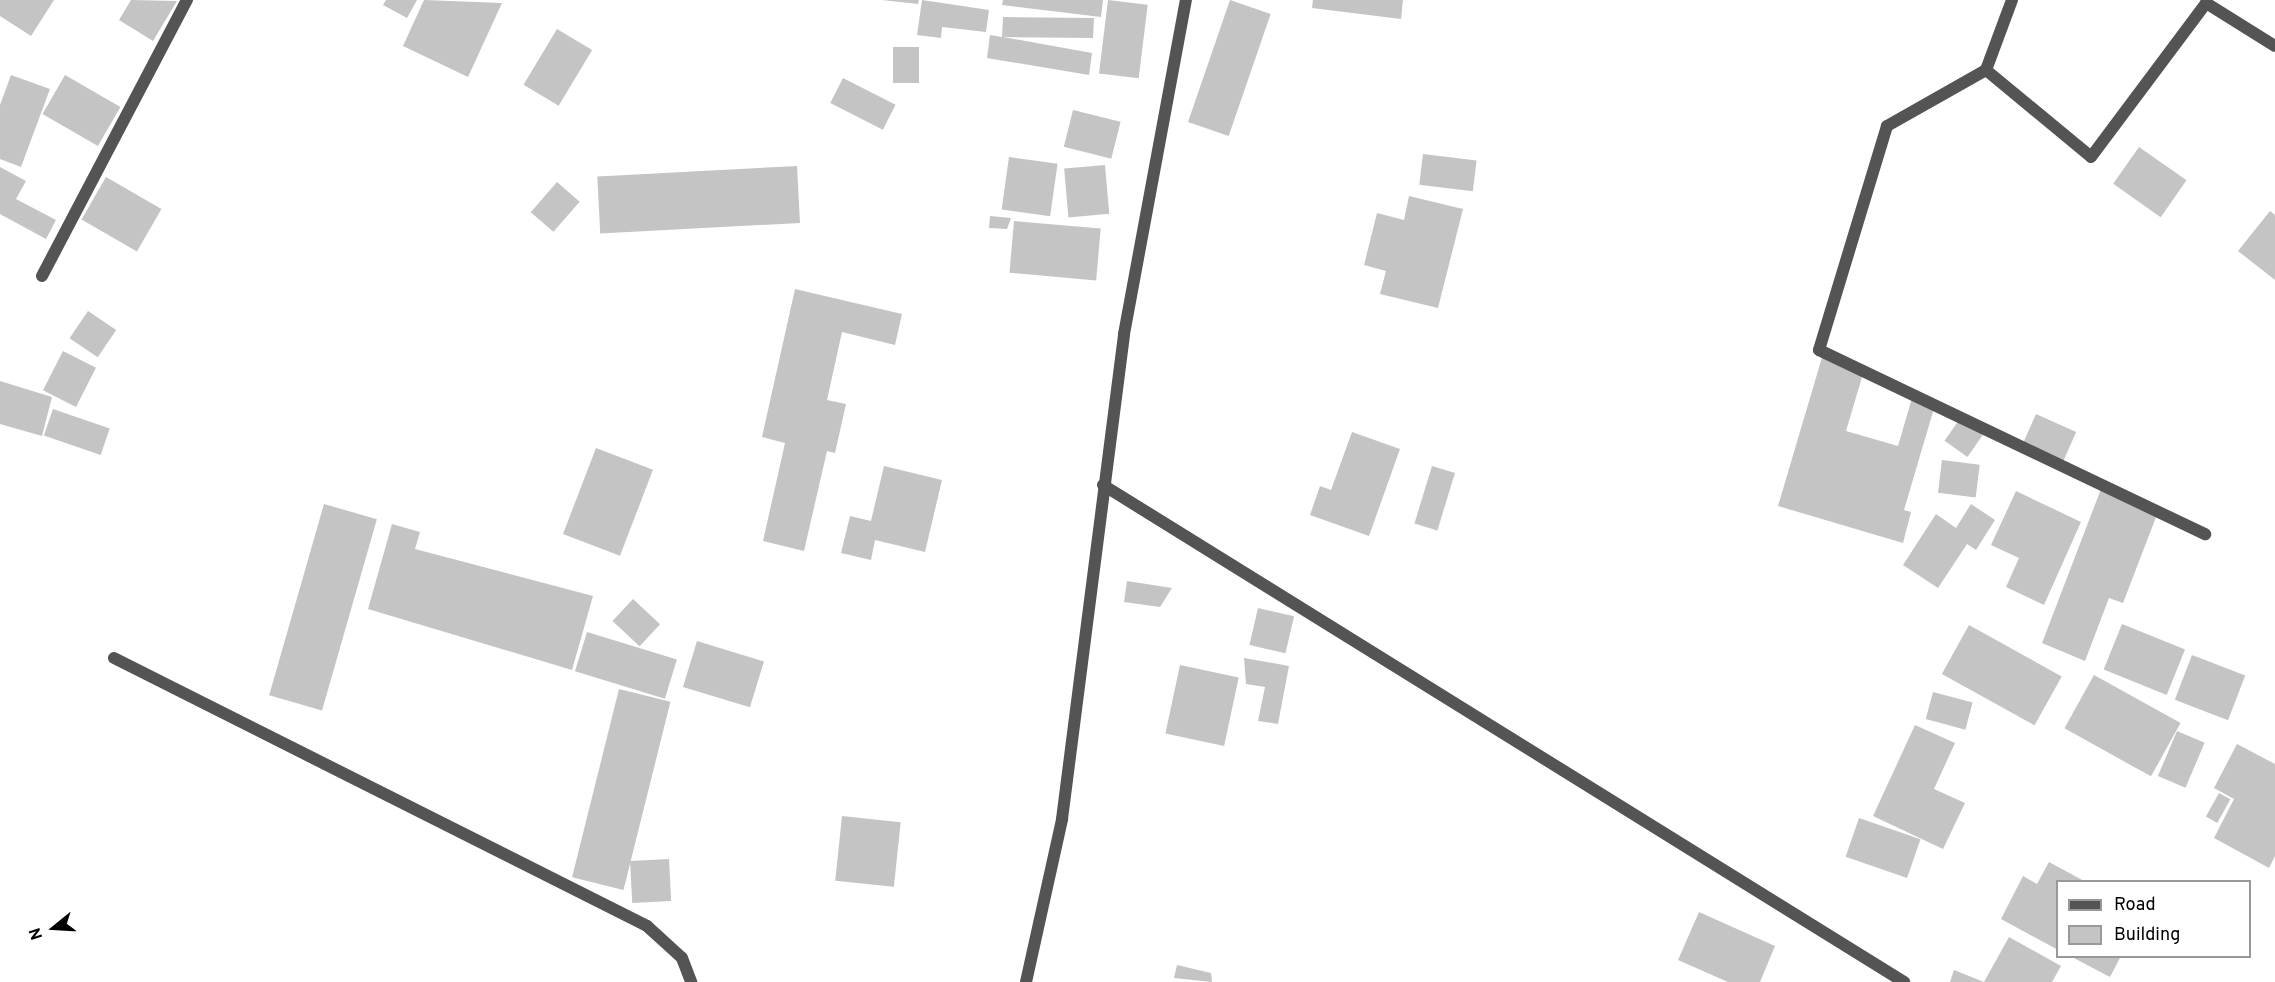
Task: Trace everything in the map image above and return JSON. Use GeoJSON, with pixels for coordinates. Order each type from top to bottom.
{"type":"FeatureCollection","features":[{"type":"Feature","properties":{"kind":"street"},"geometry":{"type":"LineString","coordinates":[[42,276],[187,0]]}},
{"type":"Feature","properties":{"kind":"street"},"geometry":{"type":"LineString","coordinates":[[1026,982],[1062,819],[1124,334],[1186,0]]}},
{"type":"Feature","properties":{"kind":"street"},"geometry":{"type":"LineString","coordinates":[[2012,0],[1986,70],[1887,126],[1819,350],[2205,534]]}},
{"type":"Feature","properties":{"kind":"street"},"geometry":{"type":"LineString","coordinates":[[1986,70],[2091,157],[2206,3],[2275,46]]}},
{"type":"Feature","properties":{"kind":"street"},"geometry":{"type":"LineString","coordinates":[[1103,485],[1904,982]]}},
{"type":"Feature","properties":{"kind":"street"},"geometry":{"type":"LineString","coordinates":[[114,658],[647,926],[682,958],[691,982]]}},
{"type":"Feature","properties":{"kind":"building"},"geometry":{"type":"Polygon","coordinates":[[[0,0],[54,0],[31,36],[0,16],[0,0]]]}},
{"type":"Feature","properties":{"kind":"building"},"geometry":{"type":"Polygon","coordinates":[[[131,0],[177,1],[153,41],[119,20],[131,0]]]}},
{"type":"Feature","properties":{"kind":"building"},"geometry":{"type":"Polygon","coordinates":[[[386,0],[417,0],[407,18],[383,5],[386,0]]]}},
{"type":"Feature","properties":{"kind":"building"},"geometry":{"type":"Polygon","coordinates":[[[424,0],[502,3],[468,77],[403,46],[424,0]]]}},
{"type":"Feature","properties":{"kind":"building"},"geometry":{"type":"Polygon","coordinates":[[[882,0],[919,0],[918,4],[882,0]]]}},
{"type":"Feature","properties":{"kind":"building"},"geometry":{"type":"Polygon","coordinates":[[[922,0],[989,10],[986,32],[942,27],[941,38],[917,35],[922,0]]]}},
{"type":"Feature","properties":{"kind":"building"},"geometry":{"type":"Polygon","coordinates":[[[1003,0],[1103,0],[1101,17],[1002,5],[1003,0]]]}},
{"type":"Feature","properties":{"kind":"building"},"geometry":{"type":"Polygon","coordinates":[[[1108,0],[1148,5],[1139,78],[1099,73],[1108,0]]]}},
{"type":"Feature","properties":{"kind":"building"},"geometry":{"type":"Polygon","coordinates":[[[1230,0],[1271,14],[1229,136],[1188,122],[1230,0]]]}},
{"type":"Feature","properties":{"kind":"building"},"geometry":{"type":"Polygon","coordinates":[[[1313,0],[1403,0],[1401,19],[1312,8],[1313,0]]]}},
{"type":"Feature","properties":{"kind":"building"},"geometry":{"type":"Polygon","coordinates":[[[1003,17],[1094,18],[1093,38],[1003,37],[1092,53],[1089,75],[987,58],[990,35],[1002,37],[1003,17]]]}},
{"type":"Feature","properties":{"kind":"building"},"geometry":{"type":"Polygon","coordinates":[[[557,29],[592,50],[559,106],[524,85],[557,29]]]}},
{"type":"Feature","properties":{"kind":"building"},"geometry":{"type":"Polygon","coordinates":[[[893,47],[919,47],[919,83],[893,83],[893,47]]]}},
{"type":"Feature","properties":{"kind":"building"},"geometry":{"type":"Polygon","coordinates":[[[11,75],[50,89],[21,167],[0,159],[0,105],[11,75]]]}},
{"type":"Feature","properties":{"kind":"building"},"geometry":{"type":"Polygon","coordinates":[[[65,75],[120,107],[98,146],[42,114],[65,75]]]}},
{"type":"Feature","properties":{"kind":"building"},"geometry":{"type":"Polygon","coordinates":[[[843,78],[896,105],[883,130],[830,103],[843,78]]]}},
{"type":"Feature","properties":{"kind":"building"},"geometry":{"type":"Polygon","coordinates":[[[1073,110],[1121,122],[1111,159],[1064,147],[1073,110]]]}},
{"type":"Feature","properties":{"kind":"building"},"geometry":{"type":"Polygon","coordinates":[[[2139,147],[2187,180],[2161,217],[2113,184],[2139,147]]]}},
{"type":"Feature","properties":{"kind":"building"},"geometry":{"type":"Polygon","coordinates":[[[1423,154],[1477,161],[1473,191],[1419,185],[1423,154]]]}},
{"type":"Feature","properties":{"kind":"building"},"geometry":{"type":"Polygon","coordinates":[[[1009,157],[1058,164],[1050,216],[1002,209],[1009,157]]]}},
{"type":"Feature","properties":{"kind":"building"},"geometry":{"type":"Polygon","coordinates":[[[1105,165],[1109,214],[1068,217],[1064,169],[1105,165]]]}},
{"type":"Feature","properties":{"kind":"building"},"geometry":{"type":"Polygon","coordinates":[[[797,166],[800,223],[600,233],[597,176],[797,166]]]}},
{"type":"Feature","properties":{"kind":"building"},"geometry":{"type":"Polygon","coordinates":[[[0,167],[26,181],[16,199],[56,220],[46,239],[0,214],[0,167]]]}},
{"type":"Feature","properties":{"kind":"building"},"geometry":{"type":"Polygon","coordinates":[[[106,177],[161,209],[137,251],[82,219],[106,177]]]}},
{"type":"Feature","properties":{"kind":"building"},"geometry":{"type":"Polygon","coordinates":[[[557,182],[580,202],[553,232],[531,212],[557,182]]]}},
{"type":"Feature","properties":{"kind":"building"},"geometry":{"type":"Polygon","coordinates":[[[1409,196],[1463,209],[1438,308],[1380,294],[1386,271],[1364,265],[1377,213],[1404,220],[1409,196]]]}},
{"type":"Feature","properties":{"kind":"building"},"geometry":{"type":"Polygon","coordinates":[[[2270,211],[2275,215],[2275,280],[2238,251],[2270,211]]]}},
{"type":"Feature","properties":{"kind":"building"},"geometry":{"type":"Polygon","coordinates":[[[990,216],[1011,218],[1007,229],[989,228],[990,216]]]}},
{"type":"Feature","properties":{"kind":"building"},"geometry":{"type":"Polygon","coordinates":[[[1014,221],[1101,229],[1096,280],[1009,273],[1014,221]]]}},
{"type":"Feature","properties":{"kind":"building"},"geometry":{"type":"Polygon","coordinates":[[[795,289],[902,314],[895,345],[842,332],[827,400],[846,404],[835,453],[827,451],[804,551],[763,541],[785,443],[762,437],[795,289]]]}},
{"type":"Feature","properties":{"kind":"building"},"geometry":{"type":"Polygon","coordinates":[[[88,311],[116,330],[98,357],[70,338],[88,311]]]}},
{"type":"Feature","properties":{"kind":"building"},"geometry":{"type":"Polygon","coordinates":[[[63,351],[96,368],[76,407],[43,390],[63,351]]]}},
{"type":"Feature","properties":{"kind":"building"},"geometry":{"type":"Polygon","coordinates":[[[1823,354],[1865,367],[1846,431],[1898,446],[1912,398],[1935,405],[1904,510],[1911,512],[1903,543],[1778,506],[1823,354]]]}},
{"type":"Feature","properties":{"kind":"building"},"geometry":{"type":"Polygon","coordinates":[[[0,381],[52,397],[42,436],[0,424],[0,381]]]}},
{"type":"Feature","properties":{"kind":"building"},"geometry":{"type":"Polygon","coordinates":[[[53,409],[110,429],[101,455],[44,435],[53,409]]]}},
{"type":"Feature","properties":{"kind":"building"},"geometry":{"type":"Polygon","coordinates":[[[1964,413],[1987,429],[1967,457],[1944,441],[1964,413]]]}},
{"type":"Feature","properties":{"kind":"building"},"geometry":{"type":"Polygon","coordinates":[[[2036,414],[2076,432],[2063,461],[2023,443],[2036,414]]]}},
{"type":"Feature","properties":{"kind":"building"},"geometry":{"type":"Polygon","coordinates":[[[1352,432],[1400,449],[1369,536],[1310,515],[1320,486],[1331,490],[1352,432]]]}},
{"type":"Feature","properties":{"kind":"building"},"geometry":{"type":"Polygon","coordinates":[[[596,448],[653,470],[620,556],[563,534],[596,448]]]}},
{"type":"Feature","properties":{"kind":"building"},"geometry":{"type":"Polygon","coordinates":[[[1942,460],[1980,465],[1976,497],[1938,493],[1942,460]]]}},
{"type":"Feature","properties":{"kind":"building"},"geometry":{"type":"Polygon","coordinates":[[[884,466],[942,480],[925,552],[875,540],[871,560],[841,553],[850,516],[871,521],[884,466]]]}},
{"type":"Feature","properties":{"kind":"building"},"geometry":{"type":"Polygon","coordinates":[[[1432,466],[1455,473],[1437,530],[1414,523],[1432,466]]]}},
{"type":"Feature","properties":{"kind":"building"},"geometry":{"type":"Polygon","coordinates":[[[2101,489],[2158,512],[2123,603],[2109,598],[2085,661],[2042,643],[2101,489]]]}},
{"type":"Feature","properties":{"kind":"building"},"geometry":{"type":"Polygon","coordinates":[[[2016,491],[2081,522],[2044,605],[2006,587],[2019,558],[1991,545],[2016,491]]]}},
{"type":"Feature","properties":{"kind":"building"},"geometry":{"type":"Polygon","coordinates":[[[324,504],[377,519],[322,710],[269,695],[324,504]]]}},
{"type":"Feature","properties":{"kind":"building"},"geometry":{"type":"Polygon","coordinates":[[[1971,504],[1995,520],[1976,550],[1967,544],[1938,588],[1903,565],[1936,514],[1956,528],[1971,504]]]}},
{"type":"Feature","properties":{"kind":"building"},"geometry":{"type":"Polygon","coordinates":[[[392,524],[420,532],[415,549],[593,596],[572,670],[368,609],[392,524]]]}},
{"type":"Feature","properties":{"kind":"building"},"geometry":{"type":"Polygon","coordinates":[[[1127,581],[1172,588],[1160,607],[1124,602],[1127,581]]]}},
{"type":"Feature","properties":{"kind":"building"},"geometry":{"type":"Polygon","coordinates":[[[633,599],[660,624],[640,646],[613,621],[633,599]]]}},
{"type":"Feature","properties":{"kind":"building"},"geometry":{"type":"Polygon","coordinates":[[[1258,608],[1294,616],[1286,653],[1249,645],[1258,608]]]}},
{"type":"Feature","properties":{"kind":"building"},"geometry":{"type":"Polygon","coordinates":[[[2122,624],[2185,649],[2167,695],[2104,669],[2122,624]]]}},
{"type":"Feature","properties":{"kind":"building"},"geometry":{"type":"Polygon","coordinates":[[[1969,625],[2062,676],[2035,725],[1942,674],[1969,625]]]}},
{"type":"Feature","properties":{"kind":"building"},"geometry":{"type":"Polygon","coordinates":[[[587,632],[677,659],[665,699],[575,671],[587,632]]]}},
{"type":"Feature","properties":{"kind":"building"},"geometry":{"type":"Polygon","coordinates":[[[697,641],[764,661],[750,707],[683,687],[697,641]]]}},
{"type":"Feature","properties":{"kind":"building"},"geometry":{"type":"Polygon","coordinates":[[[2192,655],[2245,675],[2228,720],[2175,700],[2192,655]]]}},
{"type":"Feature","properties":{"kind":"building"},"geometry":{"type":"Polygon","coordinates":[[[1244,658],[1289,666],[1278,724],[1258,721],[1265,687],[1246,684],[1244,658]]]}},
{"type":"Feature","properties":{"kind":"building"},"geometry":{"type":"Polygon","coordinates":[[[1180,665],[1239,677],[1224,746],[1165,733],[1180,665]]]}},
{"type":"Feature","properties":{"kind":"building"},"geometry":{"type":"Polygon","coordinates":[[[2094,675],[2181,723],[2151,776],[2064,728],[2094,675]]]}},
{"type":"Feature","properties":{"kind":"building"},"geometry":{"type":"Polygon","coordinates":[[[619,689],[670,702],[623,890],[572,877],[619,689]]]}},
{"type":"Feature","properties":{"kind":"building"},"geometry":{"type":"Polygon","coordinates":[[[1933,692],[1973,703],[1965,730],[1926,719],[1933,692]]]}},
{"type":"Feature","properties":{"kind":"building"},"geometry":{"type":"Polygon","coordinates":[[[1915,725],[1955,743],[1934,789],[1965,803],[1943,849],[1873,816],[1915,725]]]}},
{"type":"Feature","properties":{"kind":"building"},"geometry":{"type":"Polygon","coordinates":[[[2177,731],[2205,743],[2185,788],[2158,776],[2177,731]]]}},
{"type":"Feature","properties":{"kind":"building"},"geometry":{"type":"Polygon","coordinates":[[[2237,744],[2275,764],[2275,856],[2269,868],[2214,838],[2234,799],[2214,788],[2237,744]]]}},
{"type":"Feature","properties":{"kind":"building"},"geometry":{"type":"Polygon","coordinates":[[[2219,793],[2230,799],[2217,823],[2206,817],[2219,793]]]}},
{"type":"Feature","properties":{"kind":"building"},"geometry":{"type":"Polygon","coordinates":[[[842,816],[901,822],[894,887],[835,881],[842,816]]]}},
{"type":"Feature","properties":{"kind":"building"},"geometry":{"type":"Polygon","coordinates":[[[1859,818],[1920,839],[1907,878],[1846,857],[1859,818]]]}},
{"type":"Feature","properties":{"kind":"building"},"geometry":{"type":"Polygon","coordinates":[[[669,859],[671,901],[632,903],[630,861],[669,859]]]}},
{"type":"Feature","properties":{"kind":"building"},"geometry":{"type":"Polygon","coordinates":[[[2049,862],[2082,880],[2056,880],[2056,949],[2001,919],[2023,876],[2037,884],[2049,862]]]}},
{"type":"Feature","properties":{"kind":"building"},"geometry":{"type":"Polygon","coordinates":[[[1699,912],[1775,946],[1760,982],[1728,982],[1678,960],[1699,912]]]}},
{"type":"Feature","properties":{"kind":"building"},"geometry":{"type":"Polygon","coordinates":[[[2009,937],[2061,966],[2052,982],[1984,982],[2009,937]]]}},
{"type":"Feature","properties":{"kind":"building"},"geometry":{"type":"Polygon","coordinates":[[[2074,958],[2120,958],[2110,977],[2074,958]]]}},
{"type":"Feature","properties":{"kind":"building"},"geometry":{"type":"Polygon","coordinates":[[[1177,965],[1211,973],[1212,982],[1174,978],[1177,965]]]}},
{"type":"Feature","properties":{"kind":"building"},"geometry":{"type":"Polygon","coordinates":[[[1954,970],[1984,982],[1950,982],[1954,970]]]}}]}
